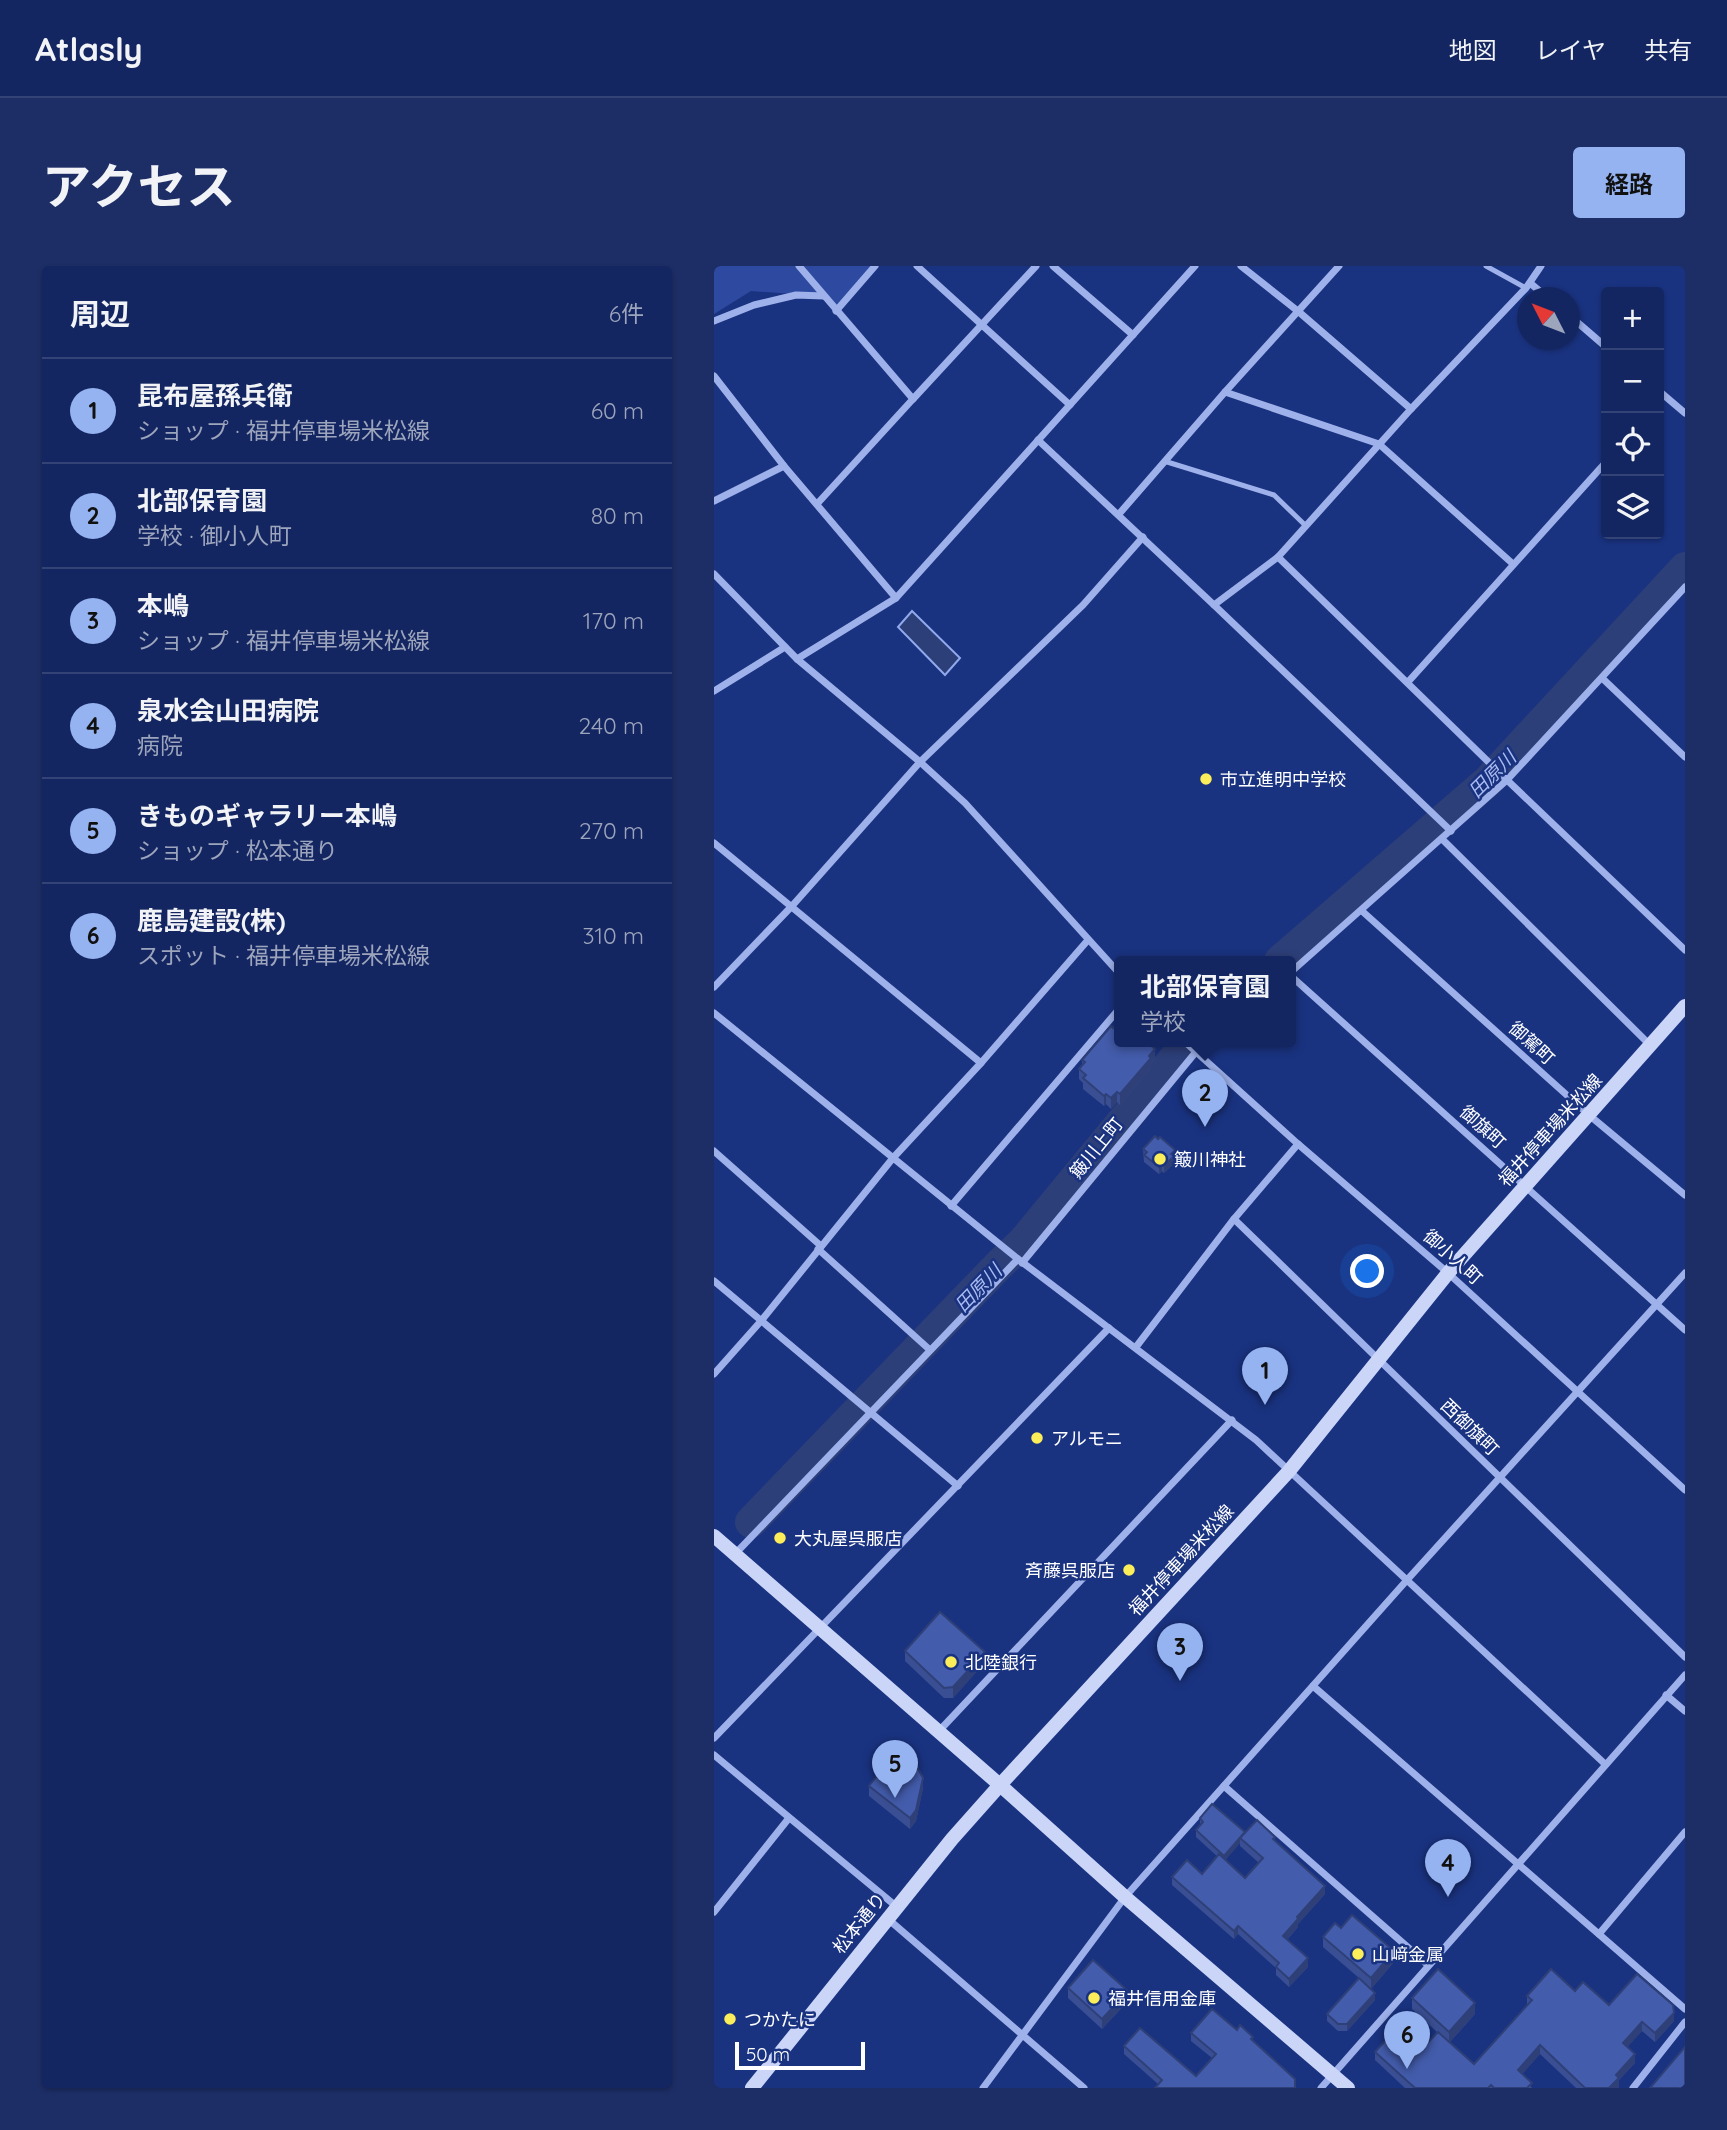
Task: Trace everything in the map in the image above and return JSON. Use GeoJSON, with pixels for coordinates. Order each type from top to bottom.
{"type":"FeatureCollection","features":[{"type":"Feature","properties":{"kind":"main road","name":"福井停車場米松線"},"geometry":{"type":"LineString","coordinates":[[1000,1786],[1289,1471],[1448,1273],[1685,1006]]}},
{"type":"Feature","properties":{"kind":"main road"},"geometry":{"type":"LineString","coordinates":[[714,1536],[1125,1897],[1348,2088]]}},
{"type":"Feature","properties":{"kind":"main road","name":"松本通り"},"geometry":{"type":"LineString","coordinates":[[756,2087],[892,1913],[952,1839],[1000,1786]]}},
{"type":"Feature","properties":{"kind":"street"},"geometry":{"type":"LineString","coordinates":[[799,266],[913,399]]}},
{"type":"Feature","properties":{"kind":"street"},"geometry":{"type":"LineString","coordinates":[[836,311],[875,266]]}},
{"type":"Feature","properties":{"kind":"street"},"geometry":{"type":"LineString","coordinates":[[917,266],[1070,405]]}},
{"type":"Feature","properties":{"kind":"street"},"geometry":{"type":"LineString","coordinates":[[817,504],[1036,266]]}},
{"type":"Feature","properties":{"kind":"street"},"geometry":{"type":"LineString","coordinates":[[1053,266],[1133,335]]}},
{"type":"Feature","properties":{"kind":"street"},"geometry":{"type":"LineString","coordinates":[[797,659],[896,598],[1195,266]]}},
{"type":"Feature","properties":{"kind":"street"},"geometry":{"type":"LineString","coordinates":[[1241,266],[1299,312],[1411,409]]}},
{"type":"Feature","properties":{"kind":"street"},"geometry":{"type":"LineString","coordinates":[[1119,514],[1339,266]]}},
{"type":"Feature","properties":{"kind":"street"},"geometry":{"type":"LineString","coordinates":[[1214,605],[1278,557],[1411,409],[1528,285],[1541,266]]}},
{"type":"Feature","properties":{"kind":"street"},"geometry":{"type":"LineString","coordinates":[[714,321],[754,305],[796,295],[824,296]]}},
{"type":"Feature","properties":{"kind":"street"},"geometry":{"type":"LineString","coordinates":[[1580,325],[1601,343]]}},
{"type":"Feature","properties":{"kind":"street"},"geometry":{"type":"LineString","coordinates":[[714,376],[784,466],[896,598]]}},
{"type":"Feature","properties":{"kind":"street"},"geometry":{"type":"LineString","coordinates":[[1225,392],[1380,444],[1513,564]]}},
{"type":"Feature","properties":{"kind":"street"},"geometry":{"type":"LineString","coordinates":[[1664,396],[1685,413]]}},
{"type":"Feature","properties":{"kind":"street"},"geometry":{"type":"LineString","coordinates":[[1038,440],[1451,831]]}},
{"type":"Feature","properties":{"kind":"street"},"geometry":{"type":"LineString","coordinates":[[714,501],[784,466]]}},
{"type":"Feature","properties":{"kind":"street"},"geometry":{"type":"LineString","coordinates":[[1408,682],[1601,467]]}},
{"type":"Feature","properties":{"kind":"street"},"geometry":{"type":"LineString","coordinates":[[714,987],[792,906],[920,762],[1083,605],[1143,537]]}},
{"type":"Feature","properties":{"kind":"street"},"geometry":{"type":"LineString","coordinates":[[1278,557],[1685,950]]}},
{"type":"Feature","properties":{"kind":"street"},"geometry":{"type":"LineString","coordinates":[[714,574],[797,659],[920,762],[964,803],[1114,968]]}},
{"type":"Feature","properties":{"kind":"street"},"geometry":{"type":"LineString","coordinates":[[1296,970],[1507,780],[1685,587]]}},
{"type":"Feature","properties":{"kind":"street"},"geometry":{"type":"LineString","coordinates":[[714,691],[785,647]]}},
{"type":"Feature","properties":{"kind":"street"},"geometry":{"type":"LineString","coordinates":[[1602,678],[1685,757]]}},
{"type":"Feature","properties":{"kind":"street"},"geometry":{"type":"LineString","coordinates":[[1442,839],[1650,1045]]}},
{"type":"Feature","properties":{"kind":"street"},"geometry":{"type":"LineString","coordinates":[[714,843],[981,1063]]}},
{"type":"Feature","properties":{"kind":"street","name":"御駕町"},"geometry":{"type":"LineString","coordinates":[[1362,911],[1589,1115],[1685,1195]]}},
{"type":"Feature","properties":{"kind":"street"},"geometry":{"type":"LineString","coordinates":[[714,1374],[761,1321],[893,1158],[981,1063],[1088,940]]}},
{"type":"Feature","properties":{"kind":"street","name":"御旗町"},"geometry":{"type":"LineString","coordinates":[[1296,979],[1685,1330]]}},
{"type":"Feature","properties":{"kind":"street"},"geometry":{"type":"LineString","coordinates":[[714,1013],[1020,1261],[1232,1420],[1605,1765]]}},
{"type":"Feature","properties":{"kind":"street"},"geometry":{"type":"LineString","coordinates":[[951,1206],[1114,1015]]}},
{"type":"Feature","properties":{"kind":"street","name":"御小人町"},"geometry":{"type":"LineString","coordinates":[[1190,1047],[1448,1273],[1685,1490]]}},
{"type":"Feature","properties":{"kind":"street","name":"簸川上町"},"geometry":{"type":"LineString","coordinates":[[735,1554],[930,1350],[1020,1261],[1202,1047]]}},
{"type":"Feature","properties":{"kind":"street"},"geometry":{"type":"LineString","coordinates":[[1136,1347],[1234,1219],[1298,1144]]}},
{"type":"Feature","properties":{"kind":"street"},"geometry":{"type":"LineString","coordinates":[[714,1152],[930,1350]]}},
{"type":"Feature","properties":{"kind":"street","name":"西御旗町"},"geometry":{"type":"LineString","coordinates":[[1234,1219],[1685,1657]]}},
{"type":"Feature","properties":{"kind":"street"},"geometry":{"type":"LineString","coordinates":[[983,2088],[1125,1897],[1685,1273]]}},
{"type":"Feature","properties":{"kind":"street"},"geometry":{"type":"LineString","coordinates":[[714,1281],[958,1486]]}},
{"type":"Feature","properties":{"kind":"street"},"geometry":{"type":"LineString","coordinates":[[714,1738],[1109,1328]]}},
{"type":"Feature","properties":{"kind":"street"},"geometry":{"type":"LineString","coordinates":[[938,1731],[1232,1420]]}},
{"type":"Feature","properties":{"kind":"street"},"geometry":{"type":"LineString","coordinates":[[1321,2088],[1685,1675]]}},
{"type":"Feature","properties":{"kind":"street"},"geometry":{"type":"LineString","coordinates":[[1313,1686],[1685,2008]]}},
{"type":"Feature","properties":{"kind":"street"},"geometry":{"type":"LineString","coordinates":[[1666,1695],[1685,1711]]}},
{"type":"Feature","properties":{"kind":"street"},"geometry":{"type":"LineString","coordinates":[[714,1755],[789,1818],[1084,2088]]}},
{"type":"Feature","properties":{"kind":"street"},"geometry":{"type":"LineString","coordinates":[[1224,1786],[1428,1965]]}},
{"type":"Feature","properties":{"kind":"street"},"geometry":{"type":"LineString","coordinates":[[714,1912],[789,1818]]}},
{"type":"Feature","properties":{"kind":"street"},"geometry":{"type":"LineString","coordinates":[[1599,1934],[1685,1832]]}},
{"type":"Feature","properties":{"kind":"street"},"geometry":{"type":"LineString","coordinates":[[1633,2088],[1685,2022]]}},
{"type":"Feature","properties":{"kind":"lane"},"geometry":{"type":"LineString","coordinates":[[1486,266],[1528,285]]}},
{"type":"Feature","properties":{"kind":"lane"},"geometry":{"type":"LineString","coordinates":[[1164,461],[1274,495],[1306,526]]}},
{"type":"Feature","properties":{"kind":"shaded area"},"geometry":{"type":"Polygon","coordinates":[[[714,266],[875,266],[836,311],[824,296],[751,291],[714,314],[714,266]]]}},
{"type":"Feature","properties":{"kind":"shaded area"},"geometry":{"type":"Polygon","coordinates":[[[912,611],[960,658],[945,675],[898,627],[912,611]]]}},
{"type":"Feature","properties":{"kind":"building"},"geometry":{"type":"Polygon","coordinates":[[[1111,1026],[1114,1047],[1155,1049],[1149,1056],[1151,1058],[1120,1094],[1117,1092],[1111,1098],[1106,1094],[1104,1096],[1083,1078],[1086,1075],[1079,1069],[1085,1062],[1082,1060],[1111,1026]]]}},
{"type":"Feature","properties":{"kind":"building"},"geometry":{"type":"Polygon","coordinates":[[[1155,1136],[1175,1150],[1171,1154],[1174,1156],[1164,1166],[1162,1164],[1159,1167],[1144,1155],[1147,1152],[1143,1149],[1155,1136]]]}},
{"type":"Feature","properties":{"kind":"building"},"geometry":{"type":"Polygon","coordinates":[[[940,1612],[985,1652],[953,1687],[944,1688],[905,1651],[940,1612]]]}},
{"type":"Feature","properties":{"kind":"building"},"geometry":{"type":"Polygon","coordinates":[[[900,1747],[912,1758],[923,1778],[916,1810],[910,1818],[869,1786],[900,1747]]]}},
{"type":"Feature","properties":{"kind":"building"},"geometry":{"type":"Polygon","coordinates":[[[1212,1804],[1245,1832],[1224,1856],[1196,1830],[1203,1822],[1200,1818],[1212,1804]]]}},
{"type":"Feature","properties":{"kind":"building"},"geometry":{"type":"Polygon","coordinates":[[[1257,1820],[1275,1837],[1273,1839],[1325,1886],[1283,1936],[1308,1958],[1289,1979],[1276,1967],[1279,1963],[1238,1926],[1234,1931],[1172,1877],[1187,1860],[1202,1874],[1219,1854],[1245,1878],[1263,1858],[1240,1838],[1257,1820]]]}},
{"type":"Feature","properties":{"kind":"building","name":"山﨑金属"},"geometry":{"type":"Polygon","coordinates":[[[1352,1915],[1394,1951],[1371,1978],[1323,1937],[1335,1923],[1341,1928],[1352,1915]]]}},
{"type":"Feature","properties":{"kind":"building"},"geometry":{"type":"Polygon","coordinates":[[[1093,1960],[1128,1991],[1102,2019],[1068,1988],[1093,1960]]]}},
{"type":"Feature","properties":{"kind":"building"},"geometry":{"type":"Polygon","coordinates":[[[1438,1969],[1475,2003],[1449,2032],[1412,1998],[1438,1969]]]}},
{"type":"Feature","properties":{"kind":"building"},"geometry":{"type":"Polygon","coordinates":[[[1551,1969],[1575,1991],[1583,1982],[1609,2005],[1637,1974],[1673,2005],[1674,2013],[1655,2033],[1642,2022],[1623,2043],[1635,2054],[1616,2075],[1619,2078],[1609,2088],[1585,2088],[1540,2045],[1518,2070],[1532,2083],[1527,2088],[1494,2088],[1491,2085],[1488,2088],[1415,2088],[1375,2052],[1396,2029],[1420,2051],[1438,2032],[1474,2064],[1532,2000],[1527,1996],[1551,1969]]]}},
{"type":"Feature","properties":{"kind":"building"},"geometry":{"type":"Polygon","coordinates":[[[1359,1978],[1375,1993],[1347,2024],[1338,2024],[1327,2014],[1359,1978]]]}},
{"type":"Feature","properties":{"kind":"building"},"geometry":{"type":"Polygon","coordinates":[[[1212,2009],[1237,2030],[1240,2025],[1253,2037],[1251,2039],[1295,2079],[1295,2088],[1155,2088],[1162,2080],[1124,2046],[1140,2028],[1196,2076],[1216,2054],[1191,2033],[1212,2009]]]}},
{"type":"Feature","properties":{"kind":"building"},"geometry":{"type":"Polygon","coordinates":[[[1685,2047],[1685,2088],[1650,2088],[1685,2047]]]}},
{"type":"Feature","properties":{"kind":"waterway","name":"田原川"},"geometry":{"type":"LineString","coordinates":[[1286,956],[1488,781],[1685,568]]}},
{"type":"Feature","properties":{"kind":"waterway","name":"田原川"},"geometry":{"type":"LineString","coordinates":[[751,1522],[1024,1241],[1184,1047]]}},
{"type":"Feature","properties":{"kind":"place","name":"市立進明中学校"},"geometry":{"type":"Point","coordinates":[1206,779]}},
{"type":"Feature","properties":{"kind":"place","name":"北部保育園"},"geometry":{"type":"Point","coordinates":[1205,1127]}},
{"type":"Feature","properties":{"kind":"place","name":"簸川神社"},"geometry":{"type":"Point","coordinates":[1160,1159]}},
{"type":"Feature","properties":{"kind":"place","name":"昆布屋孫兵衛"},"geometry":{"type":"Point","coordinates":[1265,1405]}},
{"type":"Feature","properties":{"kind":"place","name":"アルモニ"},"geometry":{"type":"Point","coordinates":[1037,1438]}},
{"type":"Feature","properties":{"kind":"place","name":"大丸屋呉服店"},"geometry":{"type":"Point","coordinates":[780,1538]}},
{"type":"Feature","properties":{"kind":"place","name":"斉藤呉服店"},"geometry":{"type":"Point","coordinates":[1129,1570]}},
{"type":"Feature","properties":{"kind":"place","name":"北陸銀行"},"geometry":{"type":"Point","coordinates":[951,1662]}},
{"type":"Feature","properties":{"kind":"place","name":"本嶋"},"geometry":{"type":"Point","coordinates":[1180,1681]}},
{"type":"Feature","properties":{"kind":"place","name":"きものギャラリー本嶋"},"geometry":{"type":"Point","coordinates":[895,1798]}},
{"type":"Feature","properties":{"kind":"place","name":"泉水会山田病院"},"geometry":{"type":"Point","coordinates":[1448,1897]}},
{"type":"Feature","properties":{"kind":"place","name":"山﨑金属"},"geometry":{"type":"Point","coordinates":[1358,1954]}},
{"type":"Feature","properties":{"kind":"place","name":"福井信用金庫"},"geometry":{"type":"Point","coordinates":[1094,1998]}},
{"type":"Feature","properties":{"kind":"place","name":"つかたに"},"geometry":{"type":"Point","coordinates":[730,2019]}},
{"type":"Feature","properties":{"kind":"place","name":"鹿島建設(株)"},"geometry":{"type":"Point","coordinates":[1407,2069]}}]}
